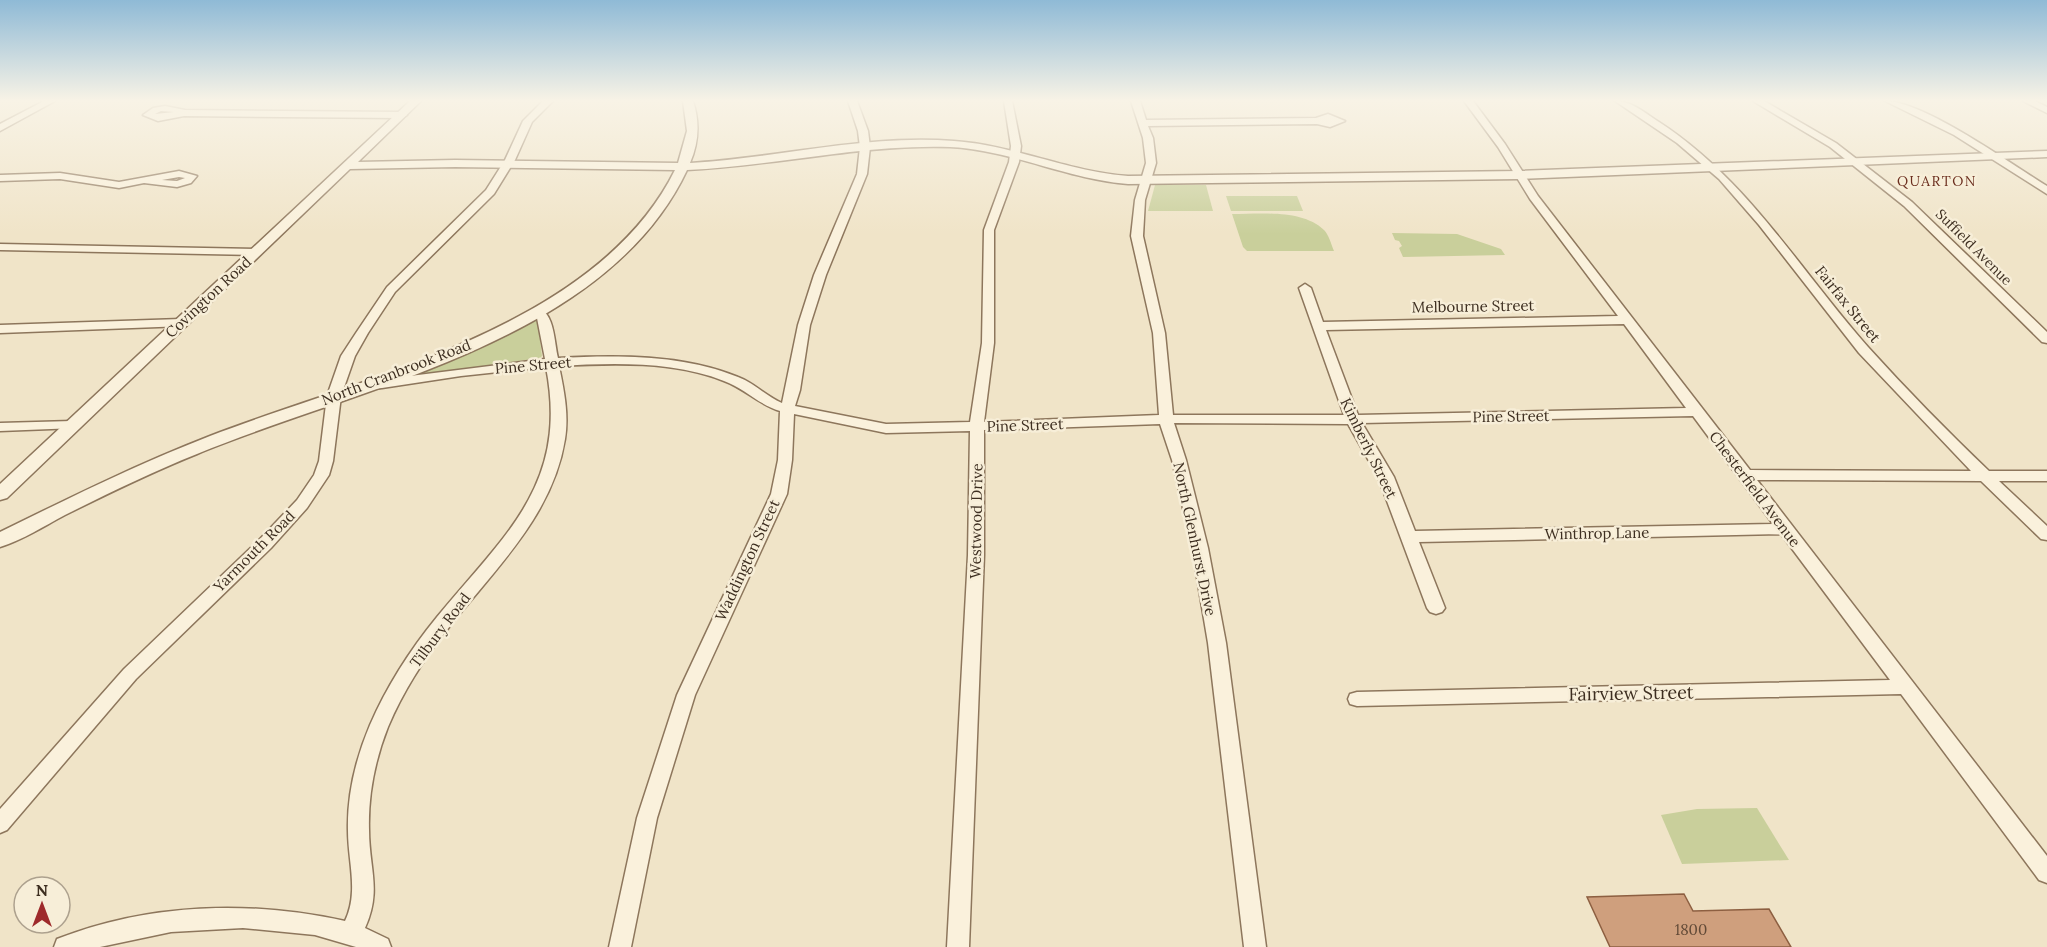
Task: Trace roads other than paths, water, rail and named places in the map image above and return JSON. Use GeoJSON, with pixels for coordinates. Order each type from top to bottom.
{"type":"FeatureCollection","features":[{"type":"Feature","properties":{"kind":"street","name":"Covington Road"},"geometry":{"type":"LineString","coordinates":[[0,494],[370,145]]}},
{"type":"Feature","properties":{"kind":"street","name":"Yarmouth Road"},"geometry":{"type":"LineString","coordinates":[[0,824],[130,674],[265,544],[302,504],[317,481],[326,461],[331,433],[331,408],[348,356],[391,290],[477,207],[508,164],[517,145]]}},
{"type":"Feature","properties":{"kind":"street","name":"North Cranbrook Road"},"geometry":{"type":"LineString","coordinates":[[0,540],[154,465],[256,424],[456,351],[537,311],[587,280],[637,238],[669,196],[683,167],[690,145]]}},
{"type":"Feature","properties":{"kind":"street"},"geometry":{"type":"LineString","coordinates":[[348,166],[508,164],[591,168],[683,167],[865,147],[919,145]]}},
{"type":"Feature","properties":{"kind":"street"},"geometry":{"type":"LineString","coordinates":[[965,145],[988,148],[1082,176],[1114,179],[1518,175],[2047,154]]}},
{"type":"Feature","properties":{"kind":"street","name":"Westwood Drive"},"geometry":{"type":"LineString","coordinates":[[958,947],[976,555],[976,426],[989,332],[987,258],[989,230],[1014,155],[1015,145]]}},
{"type":"Feature","properties":{"kind":"street","name":"North Glenhurst Drive"},"geometry":{"type":"LineString","coordinates":[[1148,145],[1151,163],[1138,212],[1137,236],[1159,333],[1166,420],[1179,460],[1204,569],[1216,643],[1255,947]]}},
{"type":"Feature","properties":{"kind":"street","name":"Chesterfield Avenue"},"geometry":{"type":"LineString","coordinates":[[1501,145],[1518,175],[2047,873]]}},
{"type":"Feature","properties":{"kind":"street","name":"Fairfax Street"},"geometry":{"type":"LineString","coordinates":[[1685,145],[1712,167],[1761,221],[1865,351],[1985,476],[2047,535]]}},
{"type":"Feature","properties":{"kind":"street","name":"Suffield Avenue"},"geometry":{"type":"LineString","coordinates":[[1831,145],[1908,204],[2047,339]]}},
{"type":"Feature","properties":{"kind":"street"},"geometry":{"type":"LineString","coordinates":[[1976,145],[2047,191]]}},
{"type":"Feature","properties":{"kind":"street","name":"Waddington Street"},"geometry":{"type":"LineString","coordinates":[[620,947],[648,818],[686,694],[779,494],[785,460],[787,408],[793,390],[804,325],[820,275],[859,184],[865,147]]}},
{"type":"Feature","properties":{"kind":"street"},"geometry":{"type":"LineString","coordinates":[[0,178],[60,176],[111,185],[147,181]]}},
{"type":"Feature","properties":{"kind":"street"},"geometry":{"type":"LineString","coordinates":[[0,248],[256,252]]}},
{"type":"Feature","properties":{"kind":"street","name":"Kimberly Street"},"geometry":{"type":"LineString","coordinates":[[1305,288],[1352,419],[1386,477],[1436,608]]}},
{"type":"Feature","properties":{"kind":"street","name":"Tilbury Road"},"geometry":{"type":"LineString","coordinates":[[351,933],[363,902],[358,842],[360,801],[372,743],[397,689],[416,660],[443,623],[505,549],[528,515],[546,482],[557,447],[560,422],[543,317],[537,311]]}},
{"type":"Feature","properties":{"kind":"street","name":"Melbourne Street"},"geometry":{"type":"LineString","coordinates":[[1319,326],[1628,320]]}},
{"type":"Feature","properties":{"kind":"street"},"geometry":{"type":"LineString","coordinates":[[0,329],[181,323]]}},
{"type":"Feature","properties":{"kind":"street","name":"Pine Street"},"geometry":{"type":"LineString","coordinates":[[367,385],[389,384],[460,372],[550,363],[618,360],[678,365],[729,378],[752,389],[770,403],[885,429],[1166,420],[1352,419],[1696,412]]}},
{"type":"Feature","properties":{"kind":"street"},"geometry":{"type":"LineString","coordinates":[[0,427],[72,425]]}},
{"type":"Feature","properties":{"kind":"street"},"geometry":{"type":"LineString","coordinates":[[1745,475],[2047,476]]}},
{"type":"Feature","properties":{"kind":"street","name":"Winthrop Lane"},"geometry":{"type":"LineString","coordinates":[[1409,537],[1785,529]]}},
{"type":"Feature","properties":{"kind":"street","name":"Fairview Street"},"geometry":{"type":"LineString","coordinates":[[1357,699],[1905,687]]}},
{"type":"Feature","properties":{"kind":"street"},"geometry":{"type":"LineString","coordinates":[[65,947],[114,933],[161,924],[189,919],[237,916],[283,918],[317,924],[351,933],[380,947]]}},
{"type":"Feature","properties":{"kind":"district","name":"QUARTON"},"geometry":{"type":"Point","coordinates":[1937,181]}}]}
